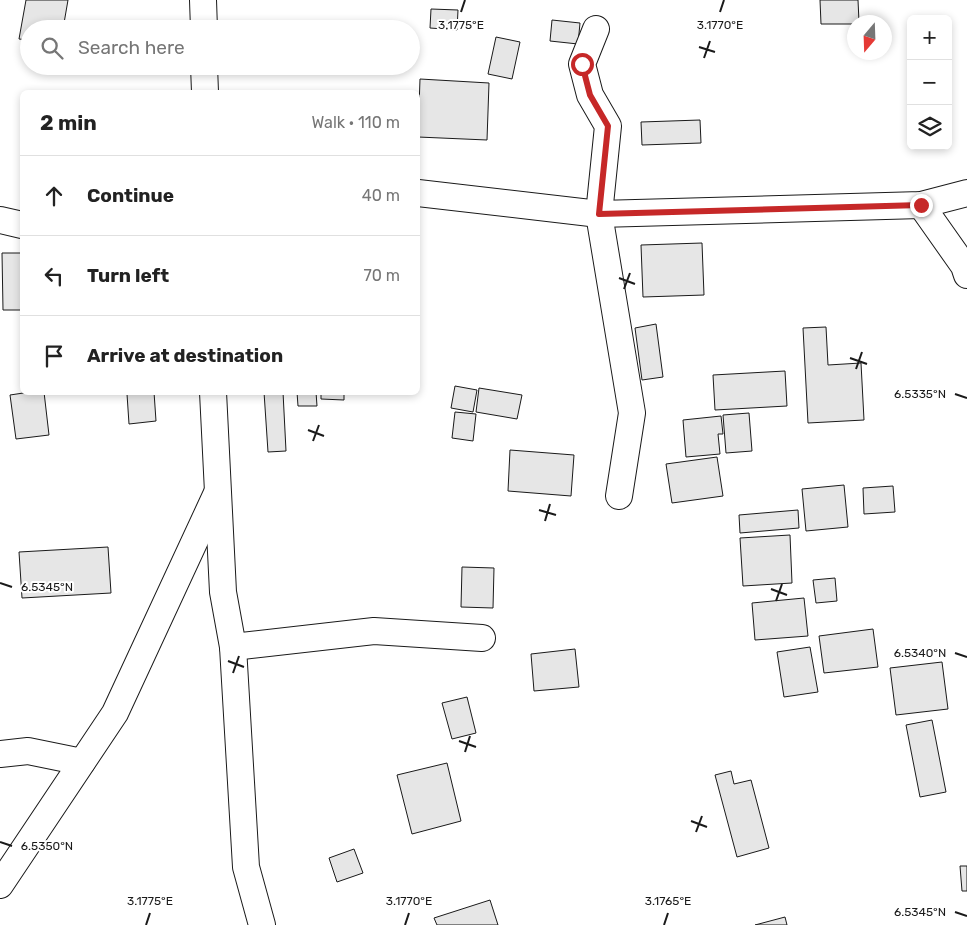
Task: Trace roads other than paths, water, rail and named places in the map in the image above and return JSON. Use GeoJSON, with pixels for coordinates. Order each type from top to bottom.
{"type":"FeatureCollection","features":[{"type":"Feature","properties":{"kind":"street"},"geometry":{"type":"LineString","coordinates":[[203,0],[204,20]]}},
{"type":"Feature","properties":{"kind":"street"},"geometry":{"type":"LineString","coordinates":[[596,29],[582,64],[590,95],[608,126],[599,214],[632,413],[619,496]]}},
{"type":"Feature","properties":{"kind":"street"},"geometry":{"type":"LineString","coordinates":[[204,75],[205,90]]}},
{"type":"Feature","properties":{"kind":"street"},"geometry":{"type":"LineString","coordinates":[[420,193],[599,214],[921,205],[967,193]]}},
{"type":"Feature","properties":{"kind":"street"},"geometry":{"type":"LineString","coordinates":[[921,205],[964,266],[967,276]]}},
{"type":"Feature","properties":{"kind":"street"},"geometry":{"type":"LineString","coordinates":[[0,220],[20,225]]}},
{"type":"Feature","properties":{"kind":"street"},"geometry":{"type":"LineString","coordinates":[[213,395],[223,592],[233,647],[246,867],[262,925]]}},
{"type":"Feature","properties":{"kind":"street"},"geometry":{"type":"LineString","coordinates":[[0,885],[115,713],[218,490]]}},
{"type":"Feature","properties":{"kind":"street"},"geometry":{"type":"LineString","coordinates":[[233,647],[374,630],[482,638]]}},
{"type":"Feature","properties":{"kind":"street"},"geometry":{"type":"LineString","coordinates":[[0,754],[28,751],[82,762]]}}]}
